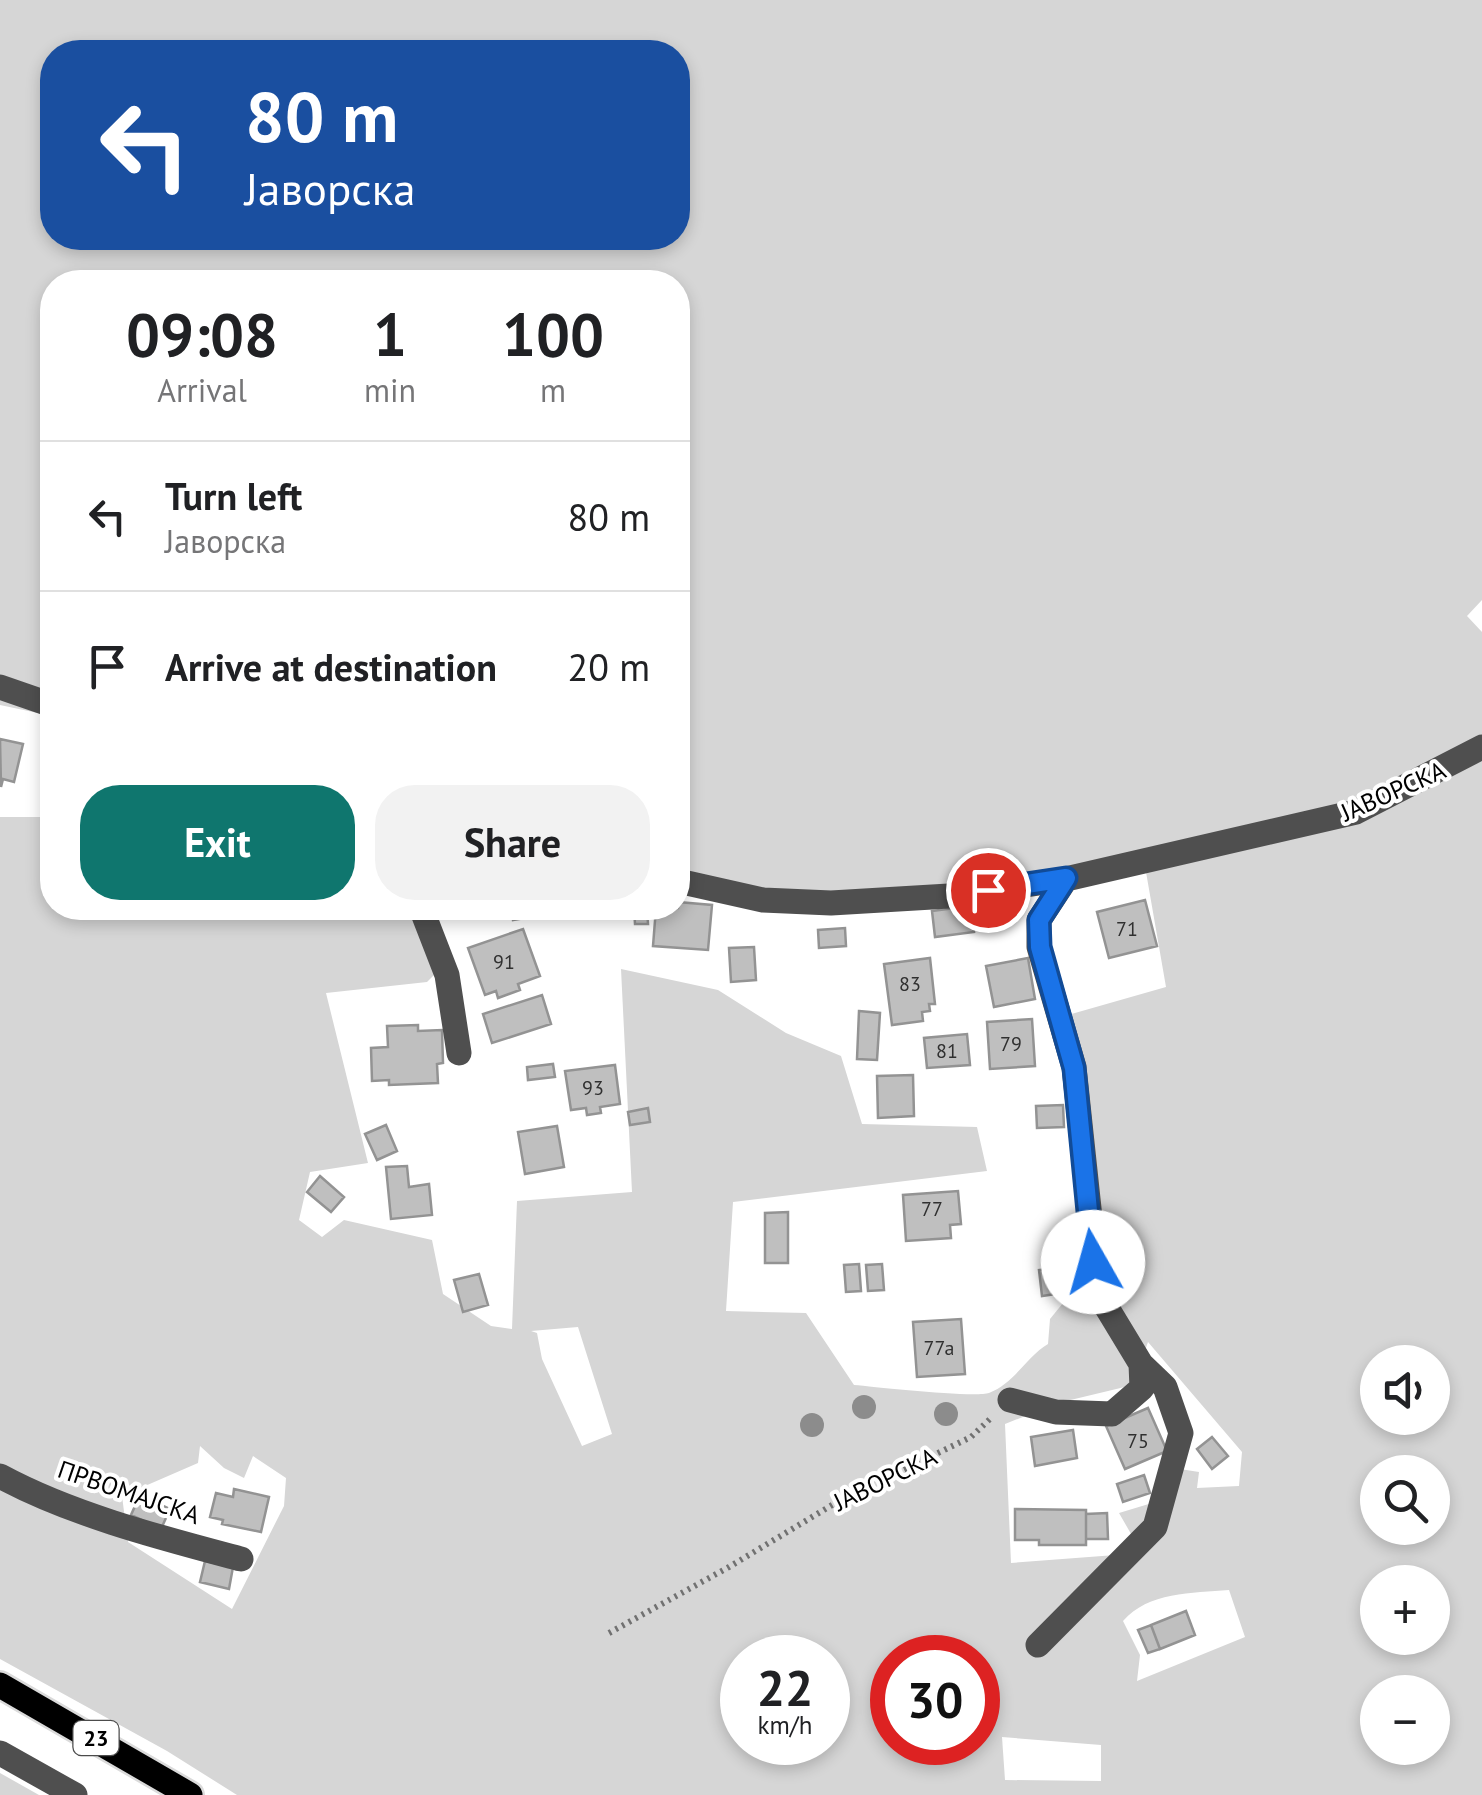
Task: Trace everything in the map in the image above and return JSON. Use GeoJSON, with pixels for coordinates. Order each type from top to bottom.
{"type":"FeatureCollection","features":[{"type":"Feature","properties":{"kind":"main road","name":"23"},"geometry":{"type":"LineString","coordinates":[[0,1685],[190,1795]]}},
{"type":"Feature","properties":{"kind":"street"},"geometry":{"type":"LineString","coordinates":[[0,687],[40,701]]}},
{"type":"Feature","properties":{"kind":"street","name":"ЈАВОРСКА"},"geometry":{"type":"LineString","coordinates":[[690,884],[763,900],[832,904],[950,896],[1066,878],[1356,812],[1482,747]]}},
{"type":"Feature","properties":{"kind":"street"},"geometry":{"type":"LineString","coordinates":[[1038,1645],[1155,1526],[1181,1433],[1166,1387],[1141,1364],[1098,1293],[1074,1068],[1040,947],[1039,920],[1066,878]]}},
{"type":"Feature","properties":{"kind":"street"},"geometry":{"type":"LineString","coordinates":[[425,920],[446,975],[458,1053]]}},
{"type":"Feature","properties":{"kind":"street"},"geometry":{"type":"LineString","coordinates":[[1010,1400],[1056,1412],[1112,1414],[1142,1388],[1141,1364]]}},
{"type":"Feature","properties":{"kind":"street","name":"ПРВОМАЈСКА"},"geometry":{"type":"LineString","coordinates":[[0,1476],[170,1540],[241,1558]]}},
{"type":"Feature","properties":{"kind":"street"},"geometry":{"type":"LineString","coordinates":[[0,1753],[75,1795]]}},
{"type":"Feature","properties":{"kind":"path","name":"ЈАВОРСКА"},"geometry":{"type":"LineString","coordinates":[[609,1633],[837,1502],[971,1437],[1010,1400]]}},
{"type":"Feature","properties":{"kind":"shaded area"},"geometry":{"type":"Polygon","coordinates":[[[0,0],[1482,0],[1482,600],[1467,616],[1482,632],[1482,1795],[237,1795],[167,1751],[0,1659],[0,817],[40,817],[40,920],[439,920],[449,960],[427,982],[326,993],[368,1163],[310,1172],[299,1220],[322,1237],[344,1220],[432,1240],[443,1294],[491,1326],[512,1329],[517,1201],[632,1192],[621,969],[718,990],[786,1033],[841,1056],[862,1124],[977,1127],[987,1171],[733,1202],[726,1311],[806,1313],[854,1385],[989,1393],[1006,1383],[1048,1344],[1050,1319],[1063,1303],[1079,1300],[1093,1305],[1068,1015],[1166,987],[1146,872],[853,892],[761,889],[690,874],[690,270],[40,270],[40,713],[0,705],[0,0]],[[578,1327],[531,1331],[537,1333],[542,1359],[582,1446],[612,1434],[578,1327]],[[1148,1342],[1133,1385],[1058,1403],[1005,1424],[1011,1563],[1142,1553],[1119,1513],[1152,1503],[1161,1466],[1199,1472],[1197,1488],[1239,1486],[1242,1452],[1148,1342]],[[200,1446],[198,1463],[122,1496],[128,1542],[232,1609],[284,1506],[286,1478],[253,1456],[244,1478],[224,1468],[200,1446]],[[1229,1590],[1158,1599],[1133,1611],[1123,1621],[1140,1655],[1137,1681],[1245,1637],[1229,1590]],[[1002,1737],[1005,1780],[1101,1781],[1101,1745],[1002,1737]]]}},
{"type":"Feature","properties":{"kind":"shaded area"},"geometry":{"type":"Polygon","coordinates":[[[0,1773],[39,1795],[0,1795],[0,1773]]]}},
{"type":"Feature","properties":{"kind":"building"},"geometry":{"type":"Polygon","coordinates":[[[0,739],[23,744],[14,782],[3,779],[1,787],[0,739]]]}},
{"type":"Feature","properties":{"kind":"building"},"geometry":{"type":"Polygon","coordinates":[[[1145,900],[1157,946],[1109,958],[1097,912],[1145,900]]]}},
{"type":"Feature","properties":{"kind":"building"},"geometry":{"type":"Polygon","coordinates":[[[690,903],[712,905],[708,950],[653,946],[655,920],[690,920],[690,903]]]}},
{"type":"Feature","properties":{"kind":"building"},"geometry":{"type":"Polygon","coordinates":[[[970,906],[974,932],[935,937],[932,911],[970,906]]]}},
{"type":"Feature","properties":{"kind":"building"},"geometry":{"type":"Polygon","coordinates":[[[845,928],[846,946],[819,948],[818,930],[845,928]]]}},
{"type":"Feature","properties":{"kind":"building"},"geometry":{"type":"Polygon","coordinates":[[[523,929],[540,976],[518,984],[520,990],[498,998],[496,991],[485,995],[468,948],[523,929]]]}},
{"type":"Feature","properties":{"kind":"building"},"geometry":{"type":"Polygon","coordinates":[[[754,947],[756,980],[731,982],[729,948],[754,947]]]}},
{"type":"Feature","properties":{"kind":"building"},"geometry":{"type":"Polygon","coordinates":[[[930,958],[935,1004],[929,1004],[930,1011],[922,1012],[923,1021],[892,1025],[884,964],[930,958]]]}},
{"type":"Feature","properties":{"kind":"building"},"geometry":{"type":"Polygon","coordinates":[[[1028,958],[1035,999],[994,1007],[986,966],[1028,958]]]}},
{"type":"Feature","properties":{"kind":"building"},"geometry":{"type":"Polygon","coordinates":[[[542,995],[551,1024],[492,1043],[483,1014],[542,995]]]}},
{"type":"Feature","properties":{"kind":"building"},"geometry":{"type":"Polygon","coordinates":[[[859,1011],[880,1013],[877,1060],[857,1059],[859,1011]]]}},
{"type":"Feature","properties":{"kind":"building"},"geometry":{"type":"Polygon","coordinates":[[[1032,1019],[1035,1066],[990,1069],[987,1022],[1032,1019]]]}},
{"type":"Feature","properties":{"kind":"building"},"geometry":{"type":"Polygon","coordinates":[[[418,1025],[418,1031],[442,1030],[443,1063],[437,1064],[438,1083],[389,1085],[389,1080],[372,1081],[371,1048],[388,1047],[387,1026],[418,1025]]]}},
{"type":"Feature","properties":{"kind":"building"},"geometry":{"type":"Polygon","coordinates":[[[967,1034],[970,1065],[927,1068],[924,1038],[967,1034]]]}},
{"type":"Feature","properties":{"kind":"building"},"geometry":{"type":"Polygon","coordinates":[[[553,1064],[555,1077],[528,1080],[527,1067],[553,1064]]]}},
{"type":"Feature","properties":{"kind":"building"},"geometry":{"type":"Polygon","coordinates":[[[615,1065],[620,1104],[600,1107],[601,1113],[587,1115],[586,1108],[571,1110],[565,1071],[615,1065]]]}},
{"type":"Feature","properties":{"kind":"building"},"geometry":{"type":"Polygon","coordinates":[[[913,1075],[914,1116],[878,1118],[877,1076],[913,1075]]]}},
{"type":"Feature","properties":{"kind":"building"},"geometry":{"type":"Polygon","coordinates":[[[1063,1105],[1064,1127],[1037,1128],[1036,1106],[1063,1105]]]}},
{"type":"Feature","properties":{"kind":"building"},"geometry":{"type":"Polygon","coordinates":[[[648,1108],[650,1122],[630,1125],[628,1112],[648,1108]]]}},
{"type":"Feature","properties":{"kind":"building"},"geometry":{"type":"Polygon","coordinates":[[[386,1125],[397,1151],[377,1160],[365,1134],[386,1125]]]}},
{"type":"Feature","properties":{"kind":"building"},"geometry":{"type":"Polygon","coordinates":[[[557,1126],[564,1167],[525,1174],[518,1132],[557,1126]]]}},
{"type":"Feature","properties":{"kind":"building"},"geometry":{"type":"Polygon","coordinates":[[[407,1166],[409,1187],[429,1184],[432,1215],[391,1219],[386,1167],[407,1166]]]}},
{"type":"Feature","properties":{"kind":"building"},"geometry":{"type":"Polygon","coordinates":[[[320,1176],[344,1197],[331,1212],[307,1192],[320,1176]]]}},
{"type":"Feature","properties":{"kind":"building"},"geometry":{"type":"Polygon","coordinates":[[[958,1191],[961,1224],[950,1225],[951,1238],[906,1241],[903,1195],[958,1191]]]}},
{"type":"Feature","properties":{"kind":"building"},"geometry":{"type":"Polygon","coordinates":[[[788,1212],[788,1263],[765,1263],[765,1213],[788,1212]]]}},
{"type":"Feature","properties":{"kind":"building"},"geometry":{"type":"Polygon","coordinates":[[[859,1264],[861,1291],[846,1292],[844,1265],[859,1264]]]}},
{"type":"Feature","properties":{"kind":"building"},"geometry":{"type":"Polygon","coordinates":[[[882,1264],[884,1290],[868,1291],[866,1265],[882,1264]]]}},
{"type":"Feature","properties":{"kind":"building"},"geometry":{"type":"Polygon","coordinates":[[[1080,1265],[1083,1290],[1042,1296],[1039,1270],[1080,1265]]]}},
{"type":"Feature","properties":{"kind":"building"},"geometry":{"type":"Polygon","coordinates":[[[479,1274],[488,1305],[463,1312],[454,1280],[479,1274]]]}},
{"type":"Feature","properties":{"kind":"building"},"geometry":{"type":"Polygon","coordinates":[[[961,1319],[965,1374],[917,1377],[913,1322],[961,1319]]]}},
{"type":"Feature","properties":{"kind":"building"},"geometry":{"type":"Polygon","coordinates":[[[1148,1408],[1167,1451],[1125,1469],[1106,1426],[1148,1408]]]}},
{"type":"Feature","properties":{"kind":"building"},"geometry":{"type":"Polygon","coordinates":[[[1073,1430],[1077,1458],[1035,1466],[1031,1437],[1073,1430]]]}},
{"type":"Feature","properties":{"kind":"building"},"geometry":{"type":"Polygon","coordinates":[[[1212,1437],[1228,1456],[1212,1469],[1197,1449],[1212,1437]]]}},
{"type":"Feature","properties":{"kind":"building"},"geometry":{"type":"Polygon","coordinates":[[[1144,1475],[1150,1493],[1123,1502],[1117,1484],[1144,1475]]]}},
{"type":"Feature","properties":{"kind":"building"},"geometry":{"type":"Polygon","coordinates":[[[234,1489],[269,1497],[261,1532],[222,1524],[223,1520],[210,1517],[216,1493],[233,1497],[234,1489]]]}},
{"type":"Feature","properties":{"kind":"building"},"geometry":{"type":"Polygon","coordinates":[[[140,1495],[170,1509],[161,1529],[131,1515],[140,1495]]]}},
{"type":"Feature","properties":{"kind":"building"},"geometry":{"type":"Polygon","coordinates":[[[1015,1509],[1086,1510],[1086,1545],[1039,1545],[1039,1540],[1015,1540],[1015,1509]]]}},
{"type":"Feature","properties":{"kind":"building"},"geometry":{"type":"Polygon","coordinates":[[[1107,1513],[1108,1539],[1086,1539],[1086,1514],[1107,1513]]]}},
{"type":"Feature","properties":{"kind":"building"},"geometry":{"type":"Polygon","coordinates":[[[205,1561],[233,1567],[229,1589],[200,1582],[205,1561]]]}},
{"type":"Feature","properties":{"kind":"building"},"geometry":{"type":"Polygon","coordinates":[[[1186,1611],[1195,1635],[1160,1649],[1151,1625],[1186,1611]]]}},
{"type":"Feature","properties":{"kind":"building"},"geometry":{"type":"Polygon","coordinates":[[[1151,1625],[1160,1649],[1148,1653],[1138,1630],[1151,1625]]]}},
{"type":"Feature","properties":{"kind":"route"},"geometry":{"type":"LineString","coordinates":[[988,890],[1066,878],[1039,920],[1040,947],[1074,1068],[1093,1262]]}}]}
